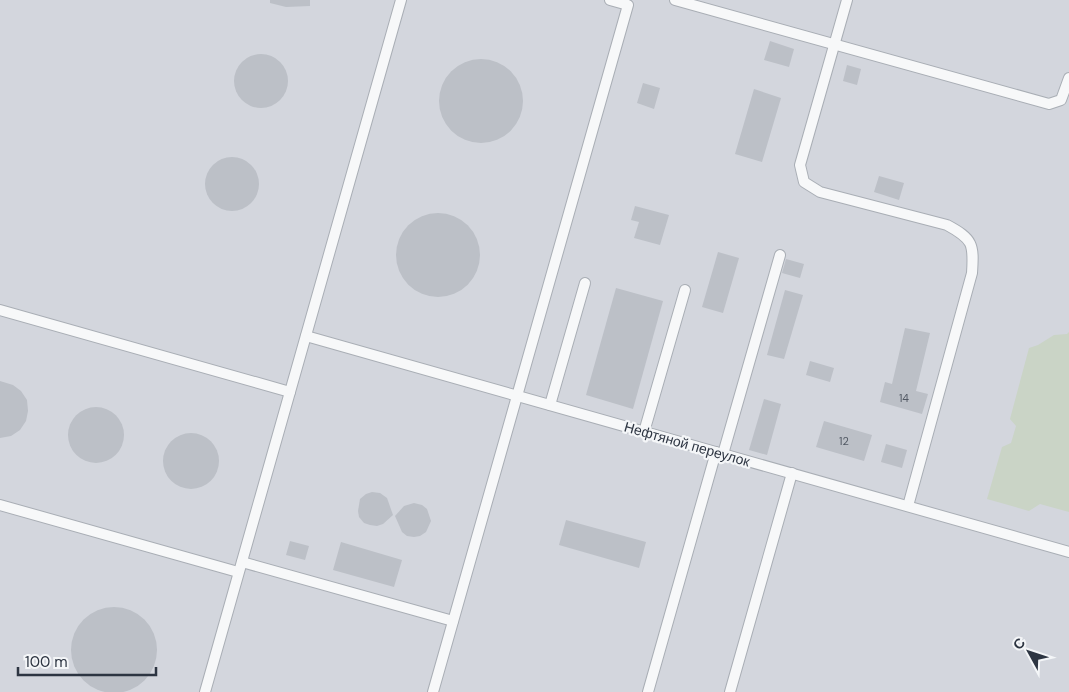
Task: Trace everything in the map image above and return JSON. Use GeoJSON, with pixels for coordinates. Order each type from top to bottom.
{"type":"FeatureCollection","features":[{"type":"Feature","properties":{"kind":"street"},"geometry":{"type":"LineString","coordinates":[[204,692],[401,0]]}},
{"type":"Feature","properties":{"kind":"street"},"geometry":{"type":"LineString","coordinates":[[433,692],[628,5],[610,0]]}},
{"type":"Feature","properties":{"kind":"street"},"geometry":{"type":"LineString","coordinates":[[675,0],[1049,104],[1061,100],[1069,78]]}},
{"type":"Feature","properties":{"kind":"street"},"geometry":{"type":"LineString","coordinates":[[847,0],[800,165],[804,182],[820,192],[947,225],[964,234],[974,250],[972,273],[908,506]]}},
{"type":"Feature","properties":{"kind":"street"},"geometry":{"type":"LineString","coordinates":[[648,692],[780,255]]}},
{"type":"Feature","properties":{"kind":"street"},"geometry":{"type":"LineString","coordinates":[[550,405],[585,282]]}},
{"type":"Feature","properties":{"kind":"street"},"geometry":{"type":"LineString","coordinates":[[644,432],[685,290]]}},
{"type":"Feature","properties":{"kind":"street"},"geometry":{"type":"LineString","coordinates":[[0,310],[290,392]]}},
{"type":"Feature","properties":{"kind":"street","name":"Нефтяной переулок"},"geometry":{"type":"LineString","coordinates":[[306,336],[1069,552]]}},
{"type":"Feature","properties":{"kind":"street"},"geometry":{"type":"LineString","coordinates":[[730,692],[792,473]]}},
{"type":"Feature","properties":{"kind":"street"},"geometry":{"type":"LineString","coordinates":[[0,505],[238,572]]}},
{"type":"Feature","properties":{"kind":"street"},"geometry":{"type":"LineString","coordinates":[[242,562],[453,621]]}},
{"type":"Feature","properties":{"kind":"shaded area"},"geometry":{"type":"Polygon","coordinates":[[[0,0],[1069,0],[1069,692],[0,692],[0,0]]]}},
{"type":"Feature","properties":{"kind":"green space"},"geometry":{"type":"Polygon","coordinates":[[[1069,332],[1069,512],[1040,504],[1029,511],[987,499],[1002,447],[1011,443],[1016,426],[1010,419],[1029,348],[1054,335],[1067,334],[1069,332]]]}},
{"type":"Feature","properties":{"kind":"building"},"geometry":{"type":"Polygon","coordinates":[[[270,0],[310,0],[310,6],[286,7],[270,3],[270,0]]]}},
{"type":"Feature","properties":{"kind":"building"},"geometry":{"type":"Polygon","coordinates":[[[770,41],[794,49],[789,67],[764,60],[770,41]]]}},
{"type":"Feature","properties":{"kind":"building"},"geometry":{"type":"Polygon","coordinates":[[[256,54],[266,54],[276,58],[284,66],[288,81],[284,96],[276,104],[266,108],[256,108],[246,104],[238,96],[234,86],[234,76],[238,66],[246,58],[256,54]]]}},
{"type":"Feature","properties":{"kind":"building"},"geometry":{"type":"Polygon","coordinates":[[[473,59],[489,59],[505,66],[516,77],[523,93],[520,117],[511,131],[505,136],[489,143],[473,143],[457,136],[446,125],[439,109],[439,93],[446,77],[457,66],[473,59]]]}},
{"type":"Feature","properties":{"kind":"building"},"geometry":{"type":"Polygon","coordinates":[[[847,65],[861,69],[857,85],[843,81],[847,65]]]}},
{"type":"Feature","properties":{"kind":"building"},"geometry":{"type":"Polygon","coordinates":[[[643,83],[660,88],[654,109],[637,103],[643,83]]]}},
{"type":"Feature","properties":{"kind":"building"},"geometry":{"type":"Polygon","coordinates":[[[754,89],[781,98],[762,162],[735,154],[754,89]]]}},
{"type":"Feature","properties":{"kind":"building"},"geometry":{"type":"Polygon","coordinates":[[[227,157],[237,157],[247,161],[255,169],[259,184],[255,199],[247,207],[237,211],[227,211],[217,207],[209,199],[205,189],[205,179],[209,169],[217,161],[227,157]]]}},
{"type":"Feature","properties":{"kind":"building"},"geometry":{"type":"Polygon","coordinates":[[[879,176],[904,183],[899,200],[874,192],[879,176]]]}},
{"type":"Feature","properties":{"kind":"building"},"geometry":{"type":"Polygon","coordinates":[[[635,206],[669,215],[660,245],[634,238],[639,222],[631,220],[635,206]]]}},
{"type":"Feature","properties":{"kind":"building"},"geometry":{"type":"Polygon","coordinates":[[[430,213],[446,213],[462,220],[473,231],[480,247],[477,271],[468,285],[462,290],[446,297],[430,297],[414,290],[403,279],[396,263],[396,247],[403,231],[414,220],[430,213]]]}},
{"type":"Feature","properties":{"kind":"building"},"geometry":{"type":"Polygon","coordinates":[[[718,252],[739,258],[723,313],[702,307],[718,252]]]}},
{"type":"Feature","properties":{"kind":"building"},"geometry":{"type":"Polygon","coordinates":[[[786,259],[804,264],[800,278],[782,273],[786,259]]]}},
{"type":"Feature","properties":{"kind":"building"},"geometry":{"type":"Polygon","coordinates":[[[616,288],[663,301],[633,409],[586,395],[616,288]]]}},
{"type":"Feature","properties":{"kind":"building"},"geometry":{"type":"Polygon","coordinates":[[[785,290],[803,295],[784,359],[767,355],[785,290]]]}},
{"type":"Feature","properties":{"kind":"building"},"geometry":{"type":"Polygon","coordinates":[[[905,328],[930,333],[916,391],[928,394],[922,414],[880,402],[885,382],[892,384],[905,328]]]}},
{"type":"Feature","properties":{"kind":"building"},"geometry":{"type":"Polygon","coordinates":[[[810,361],[834,368],[830,382],[806,375],[810,361]]]}},
{"type":"Feature","properties":{"kind":"building"},"geometry":{"type":"Polygon","coordinates":[[[0,381],[13,385],[21,391],[27,400],[28,411],[26,421],[20,430],[11,436],[0,438],[0,381]]]}},
{"type":"Feature","properties":{"kind":"building"},"geometry":{"type":"Polygon","coordinates":[[[764,399],[781,404],[767,455],[749,450],[764,399]]]}},
{"type":"Feature","properties":{"kind":"building"},"geometry":{"type":"Polygon","coordinates":[[[96,407],[107,409],[116,415],[122,424],[124,435],[122,446],[116,455],[107,461],[96,463],[85,461],[76,455],[70,446],[68,435],[70,424],[76,415],[85,409],[96,407]]]}},
{"type":"Feature","properties":{"kind":"building"},"geometry":{"type":"Polygon","coordinates":[[[824,421],[872,435],[864,461],[816,447],[824,421]]]}},
{"type":"Feature","properties":{"kind":"building"},"geometry":{"type":"Polygon","coordinates":[[[191,433],[202,435],[211,441],[217,450],[219,461],[217,472],[211,481],[202,487],[191,489],[180,487],[171,481],[165,472],[163,461],[165,450],[171,441],[180,435],[191,433]]]}},
{"type":"Feature","properties":{"kind":"building"},"geometry":{"type":"Polygon","coordinates":[[[886,444],[907,450],[902,468],[881,462],[886,444]]]}},
{"type":"Feature","properties":{"kind":"building"},"geometry":{"type":"Polygon","coordinates":[[[372,492],[380,493],[387,498],[393,515],[383,524],[377,526],[364,523],[359,517],[358,511],[360,499],[372,492]]]}},
{"type":"Feature","properties":{"kind":"building"},"geometry":{"type":"Polygon","coordinates":[[[414,503],[422,505],[427,509],[431,521],[426,532],[414,537],[407,536],[402,532],[395,516],[404,506],[414,503]]]}},
{"type":"Feature","properties":{"kind":"building"},"geometry":{"type":"Polygon","coordinates":[[[566,520],[646,542],[639,568],[559,545],[566,520]]]}},
{"type":"Feature","properties":{"kind":"building"},"geometry":{"type":"Polygon","coordinates":[[[290,541],[309,546],[305,560],[286,555],[290,541]]]}},
{"type":"Feature","properties":{"kind":"building"},"geometry":{"type":"Polygon","coordinates":[[[341,542],[402,560],[394,587],[333,570],[341,542]]]}},
{"type":"Feature","properties":{"kind":"building"},"geometry":{"type":"Polygon","coordinates":[[[114,607],[131,610],[145,619],[154,633],[157,650],[154,667],[145,681],[131,690],[114,693],[97,690],[83,681],[74,667],[71,650],[74,633],[83,619],[97,610],[114,607]]]}}]}
